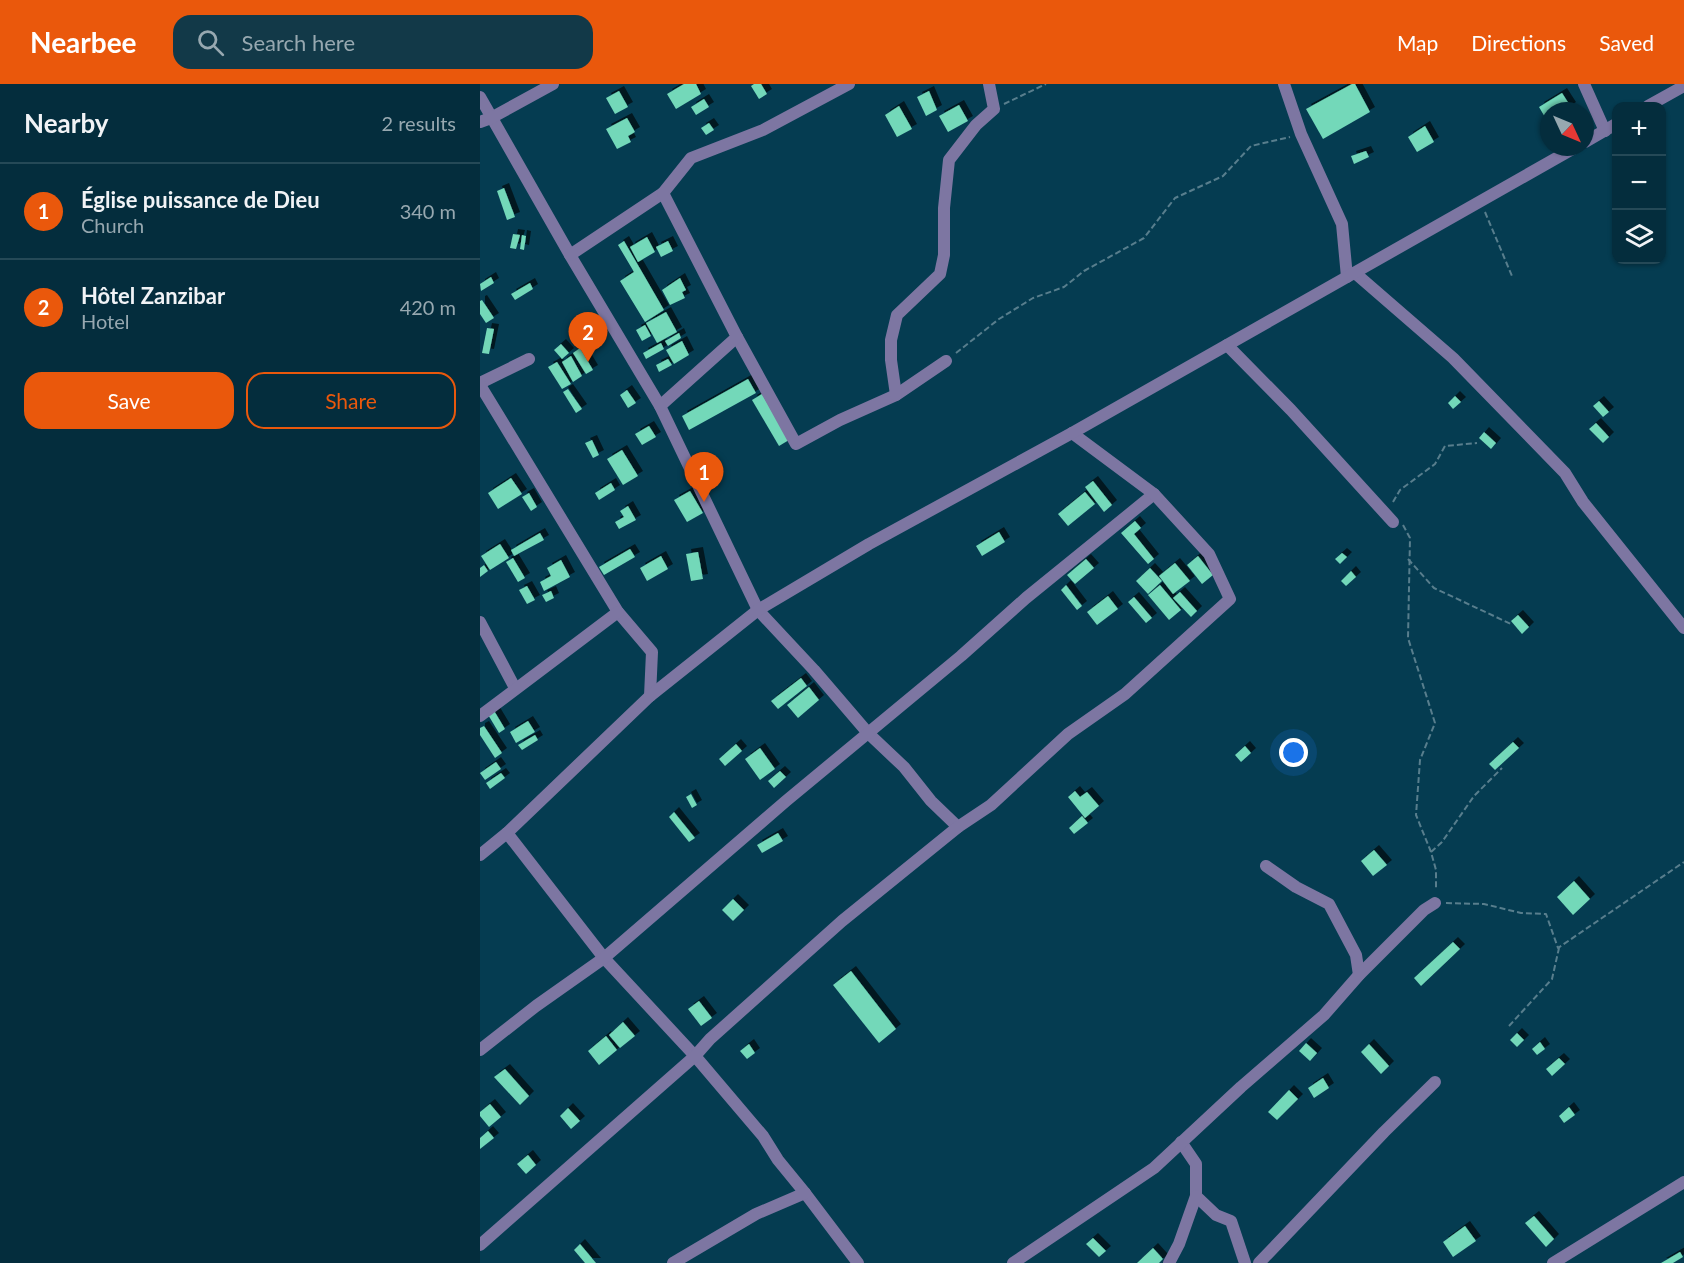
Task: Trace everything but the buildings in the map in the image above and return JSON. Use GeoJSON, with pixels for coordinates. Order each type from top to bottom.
{"type":"FeatureCollection","features":[{"type":"Feature","properties":{"kind":"street"},"geometry":{"type":"LineString","coordinates":[[486,120],[554,84]]}},
{"type":"Feature","properties":{"kind":"street"},"geometry":{"type":"LineString","coordinates":[[570,255],[663,193],[691,158],[763,130],[849,84]]}},
{"type":"Feature","properties":{"kind":"street"},"geometry":{"type":"LineString","coordinates":[[896,395],[891,360],[891,340],[897,315],[940,274],[944,255],[944,208],[949,160],[976,125],[994,109],[989,84]]}},
{"type":"Feature","properties":{"kind":"street"},"geometry":{"type":"LineString","coordinates":[[1284,84],[1301,134],[1342,224],[1351,275],[1454,358],[1565,473],[1583,502],[1684,628]]}},
{"type":"Feature","properties":{"kind":"street"},"geometry":{"type":"LineString","coordinates":[[1584,84],[1605,131]]}},
{"type":"Feature","properties":{"kind":"street"},"geometry":{"type":"LineString","coordinates":[[1655,102],[1684,86]]}},
{"type":"Feature","properties":{"kind":"street"},"geometry":{"type":"LineString","coordinates":[[480,97],[486,120],[660,406],[758,610],[868,733],[904,767],[931,801],[958,827]]}},
{"type":"Feature","properties":{"kind":"street"},"geometry":{"type":"LineString","coordinates":[[1594,137],[1612,127]]}},
{"type":"Feature","properties":{"kind":"street"},"geometry":{"type":"LineString","coordinates":[[480,855],[507,833],[650,696],[758,610],[869,544],[1072,433],[1560,156]]}},
{"type":"Feature","properties":{"kind":"street"},"geometry":{"type":"LineString","coordinates":[[663,193],[737,337],[796,444],[840,420],[896,395],[946,361]]}},
{"type":"Feature","properties":{"kind":"street"},"geometry":{"type":"LineString","coordinates":[[660,406],[737,337]]}},
{"type":"Feature","properties":{"kind":"street"},"geometry":{"type":"LineString","coordinates":[[1227,345],[1291,410],[1393,522]]}},
{"type":"Feature","properties":{"kind":"street"},"geometry":{"type":"LineString","coordinates":[[529,359],[480,384],[618,612],[652,652],[650,696]]}},
{"type":"Feature","properties":{"kind":"street"},"geometry":{"type":"LineString","coordinates":[[480,1245],[695,1056],[710,1039],[842,921],[958,827],[991,805],[1068,734],[1125,694],[1230,599],[1209,554],[1154,494],[1072,433]]}},
{"type":"Feature","properties":{"kind":"street"},"geometry":{"type":"LineString","coordinates":[[480,1050],[536,1006],[604,958],[691,881],[1026,598],[1154,494]]}},
{"type":"Feature","properties":{"kind":"street"},"geometry":{"type":"LineString","coordinates":[[480,716],[618,612]]}},
{"type":"Feature","properties":{"kind":"street"},"geometry":{"type":"LineString","coordinates":[[480,622],[515,688]]}},
{"type":"Feature","properties":{"kind":"street"},"geometry":{"type":"LineString","coordinates":[[507,833],[604,958],[695,1056],[763,1136],[778,1160],[858,1263]]}},
{"type":"Feature","properties":{"kind":"street"},"geometry":{"type":"LineString","coordinates":[[1266,866],[1296,887],[1329,904],[1356,955],[1359,975]]}},
{"type":"Feature","properties":{"kind":"street"},"geometry":{"type":"LineString","coordinates":[[1013,1263],[1154,1168],[1241,1087],[1324,1016],[1359,975],[1424,910],[1435,903]]}},
{"type":"Feature","properties":{"kind":"street"},"geometry":{"type":"LineString","coordinates":[[1259,1263],[1435,1082]]}},
{"type":"Feature","properties":{"kind":"street"},"geometry":{"type":"LineString","coordinates":[[1169,1263],[1179,1244],[1196,1196],[1196,1164],[1181,1142]]}},
{"type":"Feature","properties":{"kind":"street"},"geometry":{"type":"LineString","coordinates":[[1553,1263],[1684,1182]]}},
{"type":"Feature","properties":{"kind":"street"},"geometry":{"type":"LineString","coordinates":[[673,1263],[756,1214],[805,1192]]}},
{"type":"Feature","properties":{"kind":"street"},"geometry":{"type":"LineString","coordinates":[[1196,1196],[1216,1215],[1231,1221],[1245,1263]]}},
{"type":"Feature","properties":{"kind":"path"},"geometry":{"type":"LineString","coordinates":[[994,109],[1046,84]]}},
{"type":"Feature","properties":{"kind":"path"},"geometry":{"type":"LineString","coordinates":[[946,361],[999,319],[1033,298],[1064,287],[1084,271],[1144,238],[1175,198],[1223,176],[1251,146],[1301,134]]}},
{"type":"Feature","properties":{"kind":"path"},"geometry":{"type":"LineString","coordinates":[[1480,201],[1512,276]]}},
{"type":"Feature","properties":{"kind":"path"},"geometry":{"type":"LineString","coordinates":[[1478,443],[1445,446],[1435,464],[1400,490],[1389,508],[1393,522],[1405,526],[1410,538],[1408,638],[1436,723],[1420,760],[1416,814],[1436,870],[1435,903],[1484,904],[1521,913],[1546,914],[1559,948],[1552,979],[1509,1026]]}},
{"type":"Feature","properties":{"kind":"path"},"geometry":{"type":"LineString","coordinates":[[1408,559],[1434,588],[1511,624]]}},
{"type":"Feature","properties":{"kind":"path"},"geometry":{"type":"LineString","coordinates":[[1431,852],[1442,842],[1474,796],[1502,768]]}},
{"type":"Feature","properties":{"kind":"path"},"geometry":{"type":"LineString","coordinates":[[1559,948],[1684,862]]}},
{"type":"Feature","properties":{"kind":"place","name":"Hôtel Zanzibar"},"geometry":{"type":"Point","coordinates":[588,362]}},
{"type":"Feature","properties":{"kind":"place","name":"Église puissance de Dieu"},"geometry":{"type":"Point","coordinates":[704,502]}}]}
